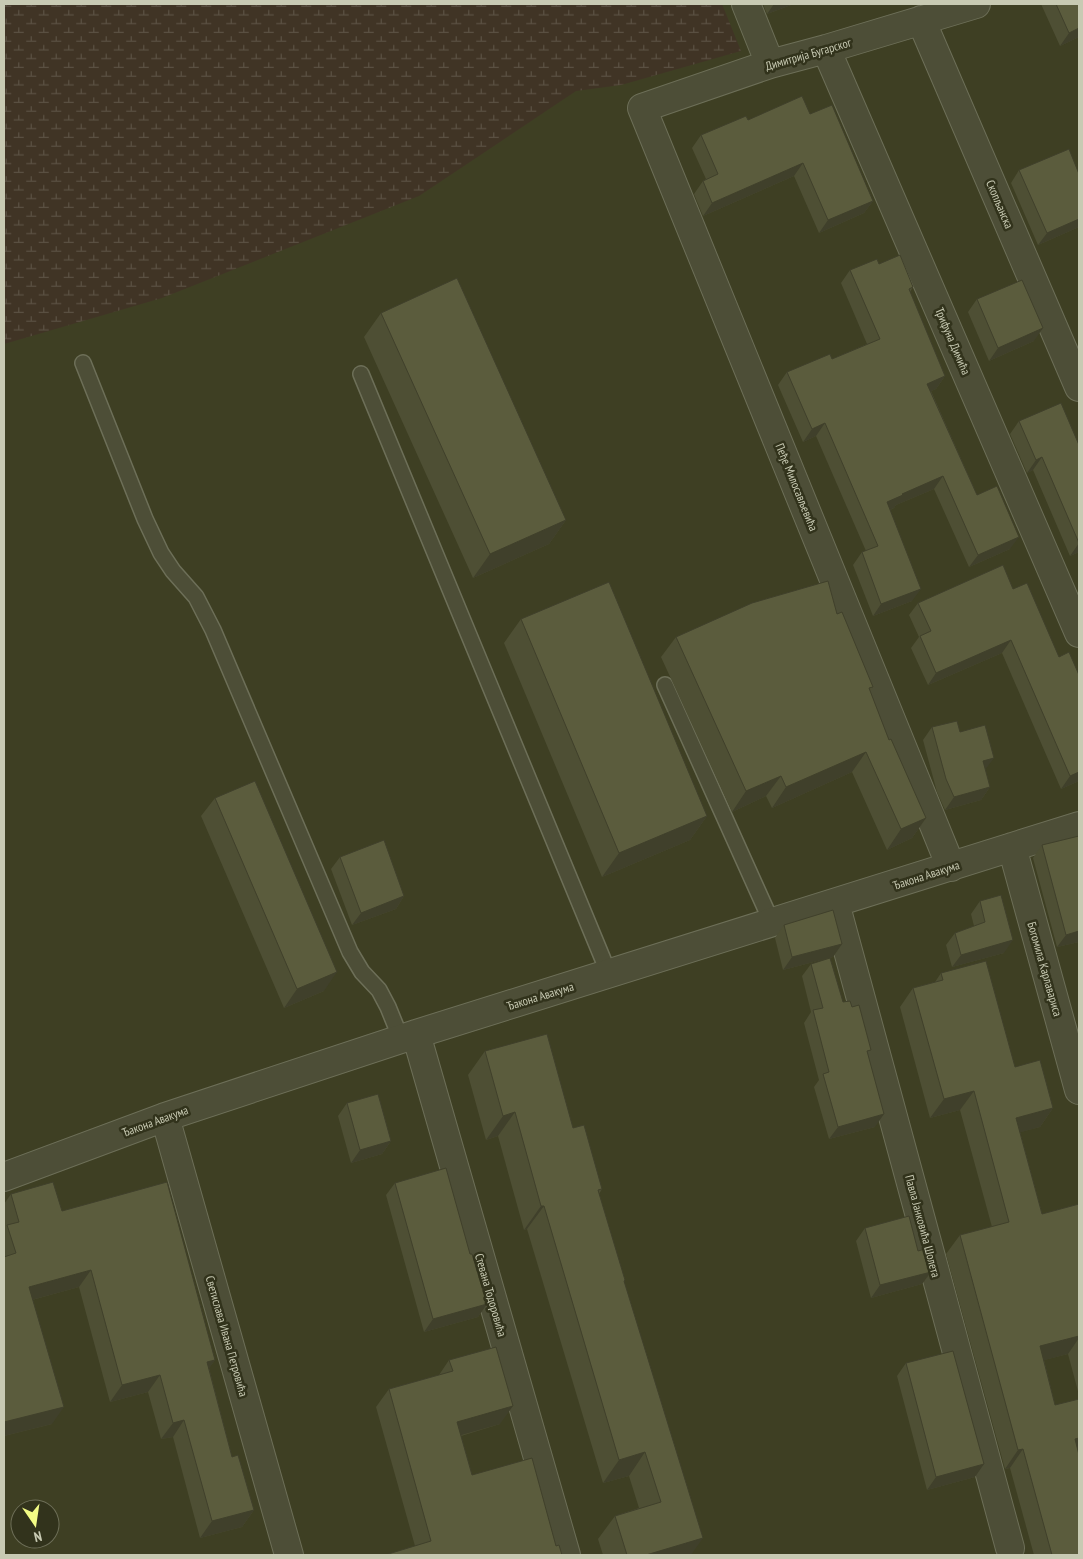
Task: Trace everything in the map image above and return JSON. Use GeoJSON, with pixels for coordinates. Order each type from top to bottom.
{"type":"FeatureCollection","features":[{"type":"Feature","properties":{"kind":"street"},"geometry":{"type":"LineString","coordinates":[[746,4],[770,64]]}},
{"type":"Feature","properties":{"kind":"street","name":"Димитрија Бугарског"},"geometry":{"type":"LineString","coordinates":[[642,108],[770,64],[976,4]]}},
{"type":"Feature","properties":{"kind":"street","name":"Скопљанска"},"geometry":{"type":"LineString","coordinates":[[921,20],[1079,387]]}},
{"type":"Feature","properties":{"kind":"street","name":"Трифуна Димића"},"geometry":{"type":"LineString","coordinates":[[826,49],[1079,633]]}},
{"type":"Feature","properties":{"kind":"street","name":"Пеђе Милосављевића"},"geometry":{"type":"LineString","coordinates":[[642,108],[951,867]]}},
{"type":"Feature","properties":{"kind":"street","name":"Ђакона Авакума"},"geometry":{"type":"LineString","coordinates":[[4,1177],[165,1117],[408,1037],[1079,826]]}},
{"type":"Feature","properties":{"kind":"street","name":"Богомила Карлавариса"},"geometry":{"type":"LineString","coordinates":[[1012,847],[1079,1090]]}},
{"type":"Feature","properties":{"kind":"street","name":"Павла Јанковића Шолета"},"geometry":{"type":"LineString","coordinates":[[835,903],[1010,1548]]}},
{"type":"Feature","properties":{"kind":"street","name":"Стевана Тодоровића"},"geometry":{"type":"LineString","coordinates":[[408,1037],[566,1555]]}},
{"type":"Feature","properties":{"kind":"street","name":"Светислава Ивана Петровића"},"geometry":{"type":"LineString","coordinates":[[165,1117],[289,1555]]}},
{"type":"Feature","properties":{"kind":"lane"},"geometry":{"type":"LineString","coordinates":[[83,363],[146,519],[162,553],[173,571],[196,598],[213,630],[350,952],[362,972],[379,990],[408,1037]]}},
{"type":"Feature","properties":{"kind":"lane"},"geometry":{"type":"LineString","coordinates":[[362,374],[610,974]]}},
{"type":"Feature","properties":{"kind":"lane"},"geometry":{"type":"LineString","coordinates":[[665,685],[772,923]]}},
{"type":"Feature","properties":{"kind":"green space"},"geometry":{"type":"Polygon","coordinates":[[[4,4],[722,4],[741,51],[621,85],[576,91],[419,196],[162,298],[4,344],[4,4]]]}},
{"type":"Feature","properties":{"kind":"building"},"geometry":{"type":"Polygon","coordinates":[[[1056,4],[1079,4],[1079,28],[1069,33],[1056,4]]]}},
{"type":"Feature","properties":{"kind":"building"},"geometry":{"type":"Polygon","coordinates":[[[802,96],[810,114],[832,105],[873,201],[828,220],[803,163],[712,203],[703,181],[718,174],[701,135],[746,116],[748,120],[802,96]]]}},
{"type":"Feature","properties":{"kind":"building"},"geometry":{"type":"Polygon","coordinates":[[[1069,149],[1079,174],[1079,219],[1047,233],[1019,170],[1069,149]]]}},
{"type":"Feature","properties":{"kind":"building"},"geometry":{"type":"Polygon","coordinates":[[[900,255],[913,287],[909,289],[945,376],[927,384],[977,495],[997,486],[1019,537],[978,555],[943,476],[902,494],[887,502],[921,589],[881,604],[862,552],[878,546],[825,423],[812,429],[787,372],[830,354],[832,359],[880,339],[850,270],[877,259],[879,264],[900,255]]]}},
{"type":"Feature","properties":{"kind":"building"},"geometry":{"type":"Polygon","coordinates":[[[457,278],[566,520],[490,554],[381,313],[457,278]]]}},
{"type":"Feature","properties":{"kind":"building"},"geometry":{"type":"Polygon","coordinates":[[[1022,280],[1043,328],[998,348],[977,299],[1022,280]]]}},
{"type":"Feature","properties":{"kind":"building"},"geometry":{"type":"Polygon","coordinates":[[[1061,403],[1079,445],[1079,543],[1042,457],[1036,460],[1019,421],[1061,403]]]}},
{"type":"Feature","properties":{"kind":"building"},"geometry":{"type":"Polygon","coordinates":[[[1003,565],[1013,589],[1027,583],[1059,657],[1069,652],[1079,675],[1079,772],[1070,776],[1011,640],[936,673],[920,636],[931,631],[918,603],[1003,565]]]}},
{"type":"Feature","properties":{"kind":"building"},"geometry":{"type":"Polygon","coordinates":[[[828,581],[837,614],[842,612],[873,687],[869,688],[889,740],[891,739],[926,818],[901,829],[866,752],[786,787],[781,776],[746,791],[676,637],[752,603],[828,581]]]}},
{"type":"Feature","properties":{"kind":"building"},"geometry":{"type":"Polygon","coordinates":[[[609,582],[707,816],[619,853],[521,619],[609,582]]]}},
{"type":"Feature","properties":{"kind":"building"},"geometry":{"type":"Polygon","coordinates":[[[957,721],[960,732],[985,725],[994,758],[983,761],[990,787],[954,797],[946,779],[932,727],[957,721]]]}},
{"type":"Feature","properties":{"kind":"building"},"geometry":{"type":"Polygon","coordinates":[[[255,781],[337,972],[297,989],[215,798],[255,781]]]}},
{"type":"Feature","properties":{"kind":"building"},"geometry":{"type":"Polygon","coordinates":[[[1079,836],[1079,931],[1066,935],[1042,845],[1079,836]]]}},
{"type":"Feature","properties":{"kind":"building"},"geometry":{"type":"Polygon","coordinates":[[[384,840],[404,896],[361,913],[340,857],[384,840]]]}},
{"type":"Feature","properties":{"kind":"building"},"geometry":{"type":"Polygon","coordinates":[[[1001,895],[1013,940],[961,955],[955,933],[985,922],[980,901],[1001,895]]]}},
{"type":"Feature","properties":{"kind":"building"},"geometry":{"type":"Polygon","coordinates":[[[833,910],[842,944],[792,957],[784,925],[833,910]]]}},
{"type":"Feature","properties":{"kind":"building"},"geometry":{"type":"Polygon","coordinates":[[[830,958],[843,1002],[850,1001],[852,1007],[859,1005],[871,1050],[867,1051],[884,1114],[838,1127],[823,1074],[829,1072],[813,1010],[823,1008],[811,964],[830,958]]]}},
{"type":"Feature","properties":{"kind":"building"},"geometry":{"type":"Polygon","coordinates":[[[986,961],[1015,1067],[1040,1060],[1053,1108],[1016,1118],[1042,1214],[1079,1204],[1079,1336],[1040,1346],[1055,1405],[1079,1399],[1079,1438],[1075,1439],[1079,1455],[1079,1555],[1052,1555],[1023,1449],[1018,1450],[960,1235],[1009,1222],[974,1091],[944,1099],[913,988],[943,980],[941,973],[986,961]]]}},
{"type":"Feature","properties":{"kind":"building"},"geometry":{"type":"Polygon","coordinates":[[[547,1034],[573,1128],[584,1125],[602,1189],[598,1190],[624,1281],[703,1538],[646,1555],[627,1555],[615,1516],[661,1502],[645,1452],[619,1460],[544,1206],[541,1206],[515,1112],[503,1116],[485,1051],[547,1034]]]}},
{"type":"Feature","properties":{"kind":"building"},"geometry":{"type":"Polygon","coordinates":[[[378,1094],[391,1141],[360,1150],[347,1103],[378,1094]]]}},
{"type":"Feature","properties":{"kind":"building"},"geometry":{"type":"Polygon","coordinates":[[[446,1168],[470,1254],[472,1254],[487,1304],[433,1319],[395,1183],[446,1168]]]}},
{"type":"Feature","properties":{"kind":"building"},"geometry":{"type":"Polygon","coordinates":[[[53,1182],[62,1211],[167,1182],[215,1360],[207,1362],[232,1457],[238,1455],[254,1510],[212,1521],[184,1420],[173,1423],[160,1375],[122,1385],[91,1270],[29,1287],[64,1407],[4,1422],[4,1257],[16,1253],[7,1225],[19,1222],[11,1194],[53,1182]]]}},
{"type":"Feature","properties":{"kind":"building"},"geometry":{"type":"Polygon","coordinates":[[[909,1216],[918,1251],[925,1249],[931,1272],[880,1285],[865,1228],[909,1216]]]}},
{"type":"Feature","properties":{"kind":"building"},"geometry":{"type":"Polygon","coordinates":[[[496,1347],[513,1406],[457,1422],[472,1475],[532,1458],[556,1546],[559,1545],[562,1555],[385,1555],[431,1541],[389,1389],[453,1371],[449,1360],[496,1347]]]}},
{"type":"Feature","properties":{"kind":"building"},"geometry":{"type":"Polygon","coordinates":[[[953,1351],[984,1464],[936,1477],[906,1363],[953,1351]]]}}]}
